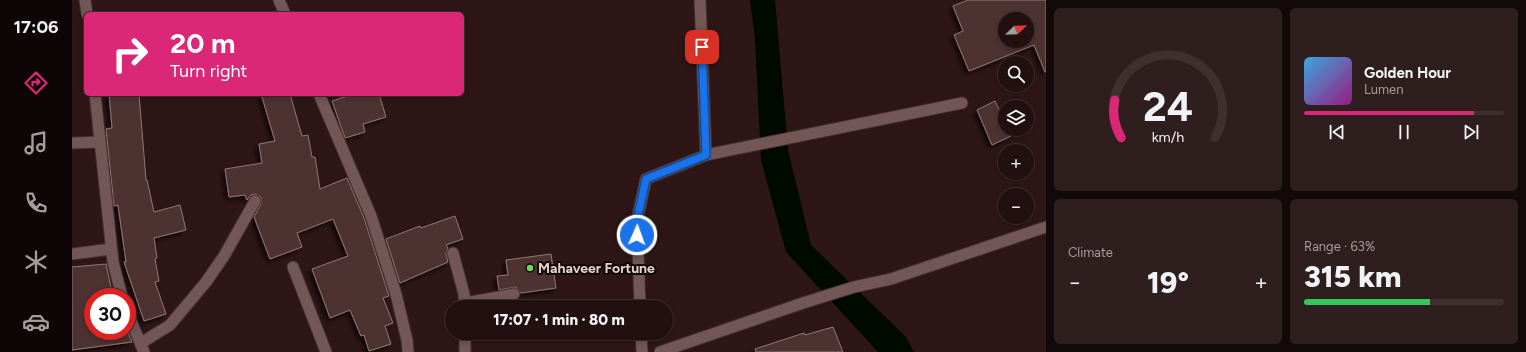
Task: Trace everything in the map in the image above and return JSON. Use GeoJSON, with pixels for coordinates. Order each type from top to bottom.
{"type":"FeatureCollection","features":[{"type":"Feature","properties":{"kind":"street"},"geometry":{"type":"LineString","coordinates":[[85,0],[87,12]]}},
{"type":"Feature","properties":{"kind":"street"},"geometry":{"type":"LineString","coordinates":[[279,0],[284,12]]}},
{"type":"Feature","properties":{"kind":"street"},"geometry":{"type":"LineString","coordinates":[[700,0],[706,155]]}},
{"type":"Feature","properties":{"kind":"street"},"geometry":{"type":"LineString","coordinates":[[95,96],[112,262],[119,288]]}},
{"type":"Feature","properties":{"kind":"street"},"geometry":{"type":"LineString","coordinates":[[320,96],[370,216],[396,294],[407,340],[408,352]]}},
{"type":"Feature","properties":{"kind":"street"},"geometry":{"type":"LineString","coordinates":[[640,300],[637,220],[646,179],[706,155],[962,103]]}},
{"type":"Feature","properties":{"kind":"street"},"geometry":{"type":"LineString","coordinates":[[72,143],[100,142]]}},
{"type":"Feature","properties":{"kind":"street"},"geometry":{"type":"LineString","coordinates":[[136,334],[142,348],[170,325],[206,282],[224,256],[255,201]]}},
{"type":"Feature","properties":{"kind":"street"},"geometry":{"type":"LineString","coordinates":[[660,352],[803,303],[854,287],[891,279],[1046,227]]}},
{"type":"Feature","properties":{"kind":"street"},"geometry":{"type":"LineString","coordinates":[[72,254],[111,249]]}},
{"type":"Feature","properties":{"kind":"street"},"geometry":{"type":"LineString","coordinates":[[453,253],[465,300]]}},
{"type":"Feature","properties":{"kind":"street"},"geometry":{"type":"LineString","coordinates":[[293,267],[326,352]]}},
{"type":"Feature","properties":{"kind":"street"},"geometry":{"type":"LineString","coordinates":[[487,300],[514,294]]}},
{"type":"Feature","properties":{"kind":"street"},"geometry":{"type":"LineString","coordinates":[[465,340],[465,352]]}},
{"type":"Feature","properties":{"kind":"street"},"geometry":{"type":"LineString","coordinates":[[641,340],[642,352]]}},
{"type":"Feature","properties":{"kind":"shaded area"},"geometry":{"type":"Polygon","coordinates":[[[750,0],[775,0],[788,150],[811,245],[906,337],[914,352],[878,352],[786,252],[761,160],[755,39],[750,0]]]}},
{"type":"Feature","properties":{"kind":"building"},"geometry":{"type":"Polygon","coordinates":[[[968,0],[1046,0],[1046,72],[1034,45],[1034,12],[998,12],[998,48],[1026,48],[1006,56],[998,56],[998,59],[969,71],[954,35],[963,31],[953,6],[968,0]]]}},
{"type":"Feature","properties":{"kind":"building"},"geometry":{"type":"Polygon","coordinates":[[[109,96],[139,96],[146,180],[154,212],[180,205],[186,230],[154,238],[157,258],[155,259],[159,281],[155,282],[166,314],[144,321],[136,297],[136,288],[133,288],[124,262],[126,262],[118,205],[114,206],[106,129],[112,128],[109,96]]]}},
{"type":"Feature","properties":{"kind":"building"},"geometry":{"type":"Polygon","coordinates":[[[291,96],[302,136],[308,135],[312,157],[315,157],[320,189],[347,178],[364,218],[389,296],[383,298],[393,323],[385,326],[391,344],[369,351],[364,335],[361,336],[350,310],[330,318],[312,269],[348,256],[333,219],[297,233],[302,247],[270,259],[254,217],[261,204],[261,197],[255,194],[251,195],[247,200],[245,195],[229,197],[225,169],[262,163],[259,144],[275,141],[262,97],[291,96]]]}},
{"type":"Feature","properties":{"kind":"building"},"geometry":{"type":"Polygon","coordinates":[[[348,96],[380,96],[386,117],[363,124],[365,132],[345,138],[332,101],[348,96]]]}},
{"type":"Feature","properties":{"kind":"building"},"geometry":{"type":"Polygon","coordinates":[[[995,101],[998,107],[998,136],[1011,136],[992,145],[977,110],[995,101]]]}},
{"type":"Feature","properties":{"kind":"building"},"geometry":{"type":"Polygon","coordinates":[[[455,216],[463,239],[446,245],[448,248],[446,254],[448,262],[400,283],[386,239],[420,226],[421,228],[455,216]]]}},
{"type":"Feature","properties":{"kind":"building","name":"Mahaveer Fortune"},"geometry":{"type":"Polygon","coordinates":[[[551,254],[556,288],[521,293],[516,287],[499,290],[497,276],[508,275],[506,260],[551,254]]]}},
{"type":"Feature","properties":{"kind":"building"},"geometry":{"type":"Polygon","coordinates":[[[106,264],[111,288],[84,288],[84,340],[131,340],[132,342],[72,350],[72,267],[106,264]]]}},
{"type":"Feature","properties":{"kind":"building"},"geometry":{"type":"Polygon","coordinates":[[[833,327],[843,352],[756,352],[755,349],[804,333],[805,335],[833,327]]]}},
{"type":"Feature","properties":{"kind":"place","name":"Mahaveer Fortune"},"geometry":{"type":"Point","coordinates":[530,268]}},
{"type":"Feature","properties":{"kind":"route"},"geometry":{"type":"LineString","coordinates":[[637,235],[637,220],[646,179],[706,155],[702,47]]}}]}
